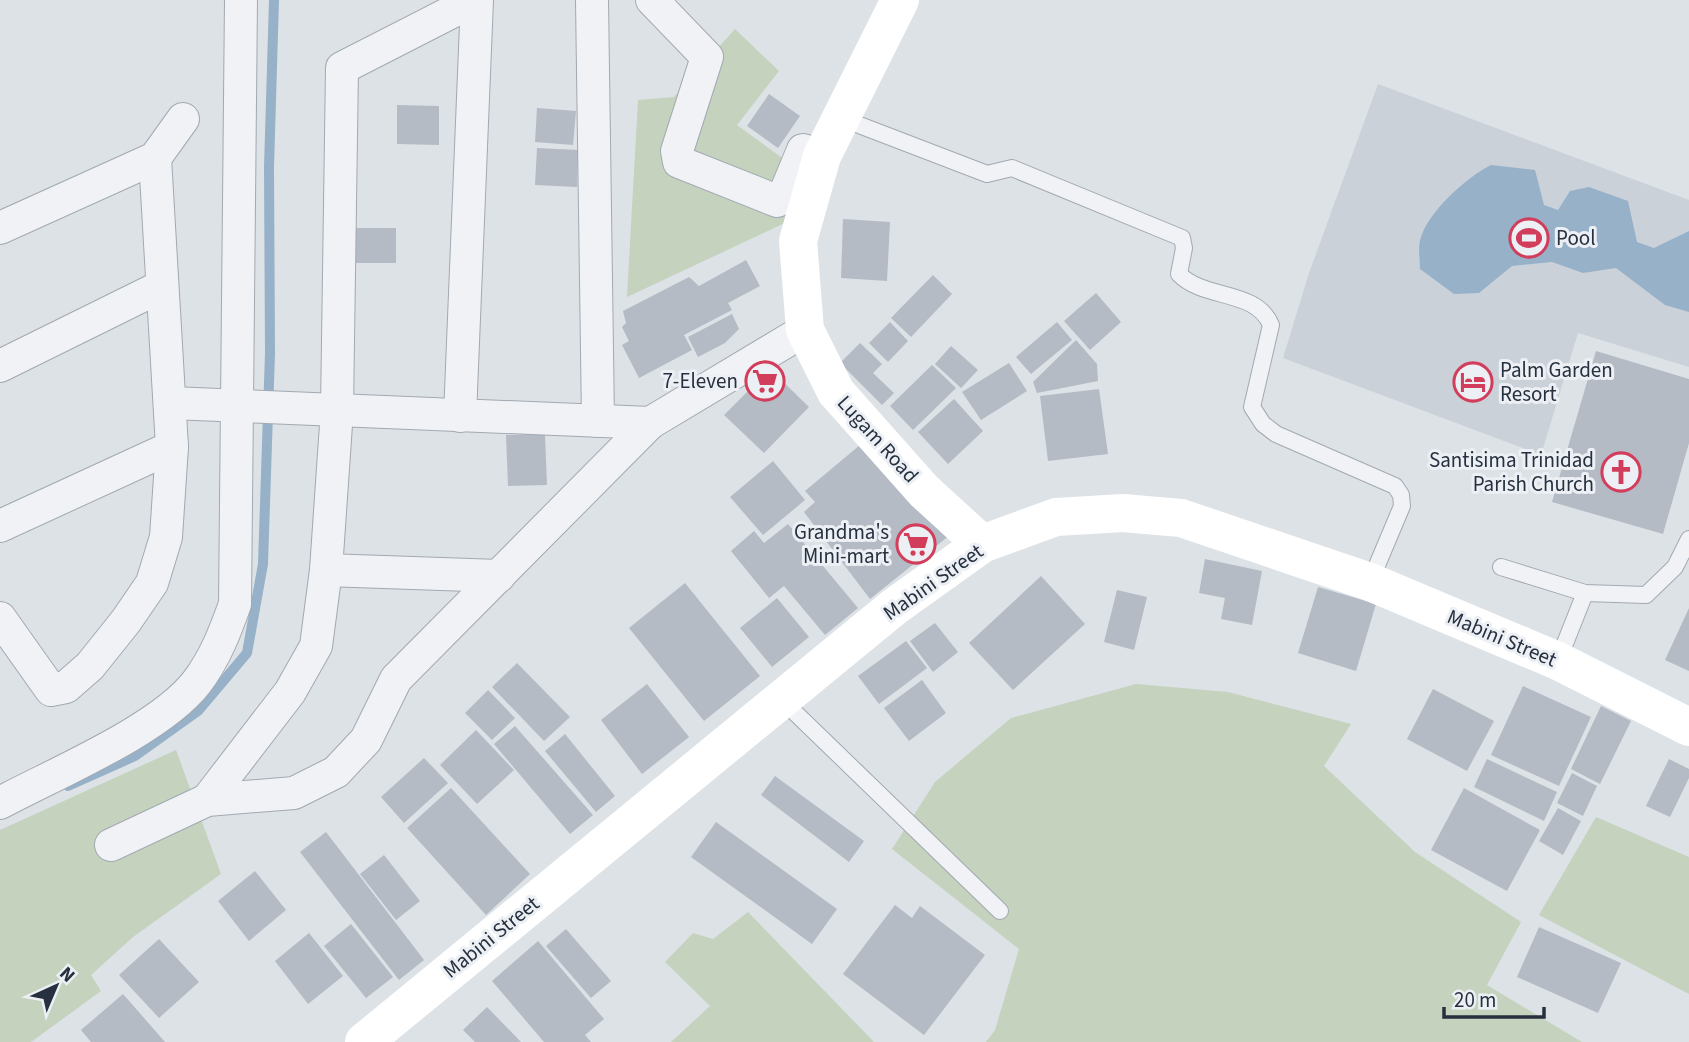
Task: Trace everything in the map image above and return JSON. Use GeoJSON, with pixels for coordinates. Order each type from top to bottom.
{"type":"FeatureCollection","features":[{"type":"Feature","properties":{"kind":"main road","name":"Lugam Road"},"geometry":{"type":"LineString","coordinates":[[900,0],[822,156],[798,242],[805,330],[836,393],[924,491],[982,544]]}},
{"type":"Feature","properties":{"kind":"main road","name":"Mabini Street"},"geometry":{"type":"LineString","coordinates":[[363,1042],[894,607],[982,544],[1056,517],[1123,513],[1181,518],[1370,582],[1558,661],[1689,727]]}},
{"type":"Feature","properties":{"kind":"street"},"geometry":{"type":"LineString","coordinates":[[0,803],[163,716],[196,682],[222,642],[234,604],[255,408],[241,0]]}},
{"type":"Feature","properties":{"kind":"street"},"geometry":{"type":"LineString","coordinates":[[206,800],[290,692],[316,646],[327,570],[337,410],[342,68],[476,0],[460,416]]}},
{"type":"Feature","properties":{"kind":"street"},"geometry":{"type":"LineString","coordinates":[[592,0],[598,421]]}},
{"type":"Feature","properties":{"kind":"street"},"geometry":{"type":"LineString","coordinates":[[652,0],[707,57],[677,151],[679,162],[777,201],[783,198],[803,150],[822,156]]}},
{"type":"Feature","properties":{"kind":"street"},"geometry":{"type":"LineString","coordinates":[[0,228],[155,158],[183,119]]}},
{"type":"Feature","properties":{"kind":"street"},"geometry":{"type":"LineString","coordinates":[[0,618],[51,690],[66,687],[90,666],[152,583],[166,537],[172,447],[155,158]]}},
{"type":"Feature","properties":{"kind":"street"},"geometry":{"type":"LineString","coordinates":[[0,366],[162,286]]}},
{"type":"Feature","properties":{"kind":"street"},"geometry":{"type":"LineString","coordinates":[[111,845],[206,800],[294,793],[336,772],[366,740],[396,679],[650,423],[805,330]]}},
{"type":"Feature","properties":{"kind":"street"},"geometry":{"type":"LineString","coordinates":[[171,403],[650,423]]}},
{"type":"Feature","properties":{"kind":"street"},"geometry":{"type":"LineString","coordinates":[[0,526],[172,447]]}},
{"type":"Feature","properties":{"kind":"street"},"geometry":{"type":"LineString","coordinates":[[327,570],[499,576]]}},
{"type":"Feature","properties":{"kind":"lane"},"geometry":{"type":"LineString","coordinates":[[841,118],[987,174],[1012,168],[1182,238],[1184,248],[1180,274],[1189,284],[1254,305],[1266,312],[1271,324],[1252,407],[1263,424],[1276,434],[1395,486],[1401,495],[1402,506],[1370,582]]}},
{"type":"Feature","properties":{"kind":"lane"},"geometry":{"type":"LineString","coordinates":[[1501,567],[1585,593],[1646,595],[1675,567],[1689,539]]}},
{"type":"Feature","properties":{"kind":"lane"},"geometry":{"type":"LineString","coordinates":[[1558,661],[1585,593]]}},
{"type":"Feature","properties":{"kind":"lane"},"geometry":{"type":"LineString","coordinates":[[782,700],[1000,911]]}},
{"type":"Feature","properties":{"kind":"shaded area"},"geometry":{"type":"Polygon","coordinates":[[[1378,84],[1689,200],[1689,367],[1578,333],[1541,455],[1283,358],[1309,273],[1378,84]]]}},
{"type":"Feature","properties":{"kind":"green space"},"geometry":{"type":"Polygon","coordinates":[[[735,29],[779,71],[737,125],[796,168],[787,222],[627,297],[638,100],[674,97],[735,29]]]}},
{"type":"Feature","properties":{"kind":"green space"},"geometry":{"type":"Polygon","coordinates":[[[1136,684],[1228,692],[1351,724],[1324,766],[1415,852],[1521,922],[1487,985],[1582,1042],[986,1042],[995,1030],[1019,949],[892,849],[935,782],[1011,718],[1136,684]]]}},
{"type":"Feature","properties":{"kind":"green space"},"geometry":{"type":"Polygon","coordinates":[[[176,750],[221,874],[133,937],[91,975],[101,991],[31,1042],[0,1042],[0,830],[176,750]]]}},
{"type":"Feature","properties":{"kind":"green space"},"geometry":{"type":"Polygon","coordinates":[[[1596,817],[1689,857],[1689,994],[1539,915],[1596,817]]]}},
{"type":"Feature","properties":{"kind":"green space"},"geometry":{"type":"Polygon","coordinates":[[[748,912],[874,1042],[671,1042],[710,1006],[665,962],[693,933],[713,939],[748,912]]]}},
{"type":"Feature","properties":{"kind":"water","name":"Pool"},"geometry":{"type":"Polygon","coordinates":[[[1491,165],[1535,170],[1544,205],[1558,210],[1570,191],[1589,187],[1628,201],[1637,242],[1654,248],[1689,231],[1689,312],[1665,305],[1616,268],[1583,273],[1552,262],[1512,266],[1479,293],[1454,294],[1420,269],[1420,241],[1430,219],[1460,187],[1491,165]]]}},
{"type":"Feature","properties":{"kind":"building"},"geometry":{"type":"Polygon","coordinates":[[[769,94],[800,116],[778,148],[747,126],[769,94]]]}},
{"type":"Feature","properties":{"kind":"building"},"geometry":{"type":"Polygon","coordinates":[[[397,105],[439,106],[439,145],[397,144],[397,105]]]}},
{"type":"Feature","properties":{"kind":"building"},"geometry":{"type":"Polygon","coordinates":[[[537,108],[576,111],[573,145],[535,142],[537,108]]]}},
{"type":"Feature","properties":{"kind":"building"},"geometry":{"type":"Polygon","coordinates":[[[537,148],[578,150],[577,187],[535,185],[537,148]]]}},
{"type":"Feature","properties":{"kind":"building"},"geometry":{"type":"Polygon","coordinates":[[[843,219],[890,222],[887,281],[841,278],[843,219]]]}},
{"type":"Feature","properties":{"kind":"building"},"geometry":{"type":"Polygon","coordinates":[[[350,228],[396,228],[396,263],[350,263],[350,228]]]}},
{"type":"Feature","properties":{"kind":"building"},"geometry":{"type":"Polygon","coordinates":[[[746,260],[760,286],[728,303],[732,310],[684,335],[692,350],[639,378],[622,345],[629,341],[622,327],[626,323],[623,311],[689,277],[699,286],[746,260]]]}},
{"type":"Feature","properties":{"kind":"building"},"geometry":{"type":"Polygon","coordinates":[[[933,275],[952,294],[911,337],[891,318],[933,275]]]}},
{"type":"Feature","properties":{"kind":"building"},"geometry":{"type":"Polygon","coordinates":[[[1096,293],[1121,322],[1090,350],[1064,321],[1096,293]]]}},
{"type":"Feature","properties":{"kind":"building"},"geometry":{"type":"Polygon","coordinates":[[[732,314],[739,329],[725,343],[698,357],[688,337],[732,314]]]}},
{"type":"Feature","properties":{"kind":"building"},"geometry":{"type":"Polygon","coordinates":[[[890,322],[908,341],[888,362],[869,343],[890,322]]]}},
{"type":"Feature","properties":{"kind":"building"},"geometry":{"type":"Polygon","coordinates":[[[1057,322],[1072,340],[1031,374],[1016,357],[1057,322]]]}},
{"type":"Feature","properties":{"kind":"building"},"geometry":{"type":"Polygon","coordinates":[[[1076,340],[1097,364],[1098,381],[1037,393],[1033,382],[1076,340]]]}},
{"type":"Feature","properties":{"kind":"building"},"geometry":{"type":"Polygon","coordinates":[[[860,343],[882,364],[873,373],[894,393],[882,405],[840,363],[860,343]]]}},
{"type":"Feature","properties":{"kind":"building"},"geometry":{"type":"Polygon","coordinates":[[[951,346],[978,370],[961,388],[935,364],[951,346]]]}},
{"type":"Feature","properties":{"kind":"building","name":"Santisima Trinidad Parish Church"},"geometry":{"type":"Polygon","coordinates":[[[1596,351],[1689,379],[1689,443],[1663,534],[1552,502],[1596,351]]]}},
{"type":"Feature","properties":{"kind":"building"},"geometry":{"type":"Polygon","coordinates":[[[1009,363],[1027,391],[981,420],[962,392],[1009,363]]]}},
{"type":"Feature","properties":{"kind":"building"},"geometry":{"type":"Polygon","coordinates":[[[932,365],[956,388],[913,430],[890,406],[932,365]]]}},
{"type":"Feature","properties":{"kind":"building"},"geometry":{"type":"Polygon","coordinates":[[[770,369],[809,407],[764,453],[724,415],[770,369]]]}},
{"type":"Feature","properties":{"kind":"building"},"geometry":{"type":"Polygon","coordinates":[[[1099,389],[1108,454],[1048,461],[1040,396],[1099,389]]]}},
{"type":"Feature","properties":{"kind":"building"},"geometry":{"type":"Polygon","coordinates":[[[954,399],[983,431],[948,464],[918,432],[954,399]]]}},
{"type":"Feature","properties":{"kind":"building"},"geometry":{"type":"Polygon","coordinates":[[[545,434],[547,485],[508,486],[506,435],[545,434]]]}},
{"type":"Feature","properties":{"kind":"building"},"geometry":{"type":"Polygon","coordinates":[[[866,440],[950,535],[870,599],[804,512],[815,502],[805,491],[866,440]]]}},
{"type":"Feature","properties":{"kind":"building"},"geometry":{"type":"Polygon","coordinates":[[[773,461],[805,500],[763,535],[730,497],[773,461]]]}},
{"type":"Feature","properties":{"kind":"building"},"geometry":{"type":"Polygon","coordinates":[[[788,524],[858,608],[825,635],[784,586],[769,598],[731,551],[754,531],[764,543],[788,524]]]}},
{"type":"Feature","properties":{"kind":"building"},"geometry":{"type":"Polygon","coordinates":[[[1205,559],[1262,571],[1252,625],[1221,619],[1225,598],[1199,593],[1205,559]]]}},
{"type":"Feature","properties":{"kind":"building"},"geometry":{"type":"Polygon","coordinates":[[[1041,576],[1085,624],[1013,690],[969,643],[1041,576]]]}},
{"type":"Feature","properties":{"kind":"building"},"geometry":{"type":"Polygon","coordinates":[[[685,583],[760,676],[704,721],[629,628],[685,583]]]}},
{"type":"Feature","properties":{"kind":"building"},"geometry":{"type":"Polygon","coordinates":[[[1318,587],[1376,604],[1356,671],[1298,653],[1318,587]]]}},
{"type":"Feature","properties":{"kind":"building"},"geometry":{"type":"Polygon","coordinates":[[[1117,590],[1147,597],[1134,650],[1104,642],[1117,590]]]}},
{"type":"Feature","properties":{"kind":"building"},"geometry":{"type":"Polygon","coordinates":[[[777,598],[809,637],[772,667],[740,628],[777,598]]]}},
{"type":"Feature","properties":{"kind":"building"},"geometry":{"type":"Polygon","coordinates":[[[1689,608],[1689,671],[1665,660],[1689,608]]]}},
{"type":"Feature","properties":{"kind":"building"},"geometry":{"type":"Polygon","coordinates":[[[935,623],[958,652],[933,672],[910,641],[935,623]]]}},
{"type":"Feature","properties":{"kind":"building"},"geometry":{"type":"Polygon","coordinates":[[[906,641],[927,668],[879,704],[858,676],[906,641]]]}},
{"type":"Feature","properties":{"kind":"building"},"geometry":{"type":"Polygon","coordinates":[[[517,663],[570,717],[544,741],[492,687],[517,663]]]}},
{"type":"Feature","properties":{"kind":"building"},"geometry":{"type":"Polygon","coordinates":[[[922,680],[946,713],[909,741],[884,708],[922,680]]]}},
{"type":"Feature","properties":{"kind":"building"},"geometry":{"type":"Polygon","coordinates":[[[647,684],[689,737],[642,774],[601,720],[647,684]]]}},
{"type":"Feature","properties":{"kind":"building"},"geometry":{"type":"Polygon","coordinates":[[[1523,686],[1591,717],[1559,786],[1491,755],[1523,686]]]}},
{"type":"Feature","properties":{"kind":"building"},"geometry":{"type":"Polygon","coordinates":[[[1433,689],[1494,721],[1467,771],[1407,739],[1433,689]]]}},
{"type":"Feature","properties":{"kind":"building"},"geometry":{"type":"Polygon","coordinates":[[[488,690],[515,718],[492,740],[465,713],[488,690]]]}},
{"type":"Feature","properties":{"kind":"building"},"geometry":{"type":"Polygon","coordinates":[[[1601,706],[1631,721],[1600,784],[1571,769],[1601,706]]]}},
{"type":"Feature","properties":{"kind":"building"},"geometry":{"type":"Polygon","coordinates":[[[515,726],[593,815],[570,834],[494,744],[515,726]]]}},
{"type":"Feature","properties":{"kind":"building"},"geometry":{"type":"Polygon","coordinates":[[[476,730],[514,770],[477,804],[440,765],[476,730]]]}},
{"type":"Feature","properties":{"kind":"building"},"geometry":{"type":"Polygon","coordinates":[[[565,734],[615,796],[596,812],[545,751],[565,734]]]}},
{"type":"Feature","properties":{"kind":"building"},"geometry":{"type":"Polygon","coordinates":[[[424,758],[448,783],[404,823],[381,797],[424,758]]]}},
{"type":"Feature","properties":{"kind":"building"},"geometry":{"type":"Polygon","coordinates":[[[1487,759],[1557,792],[1544,821],[1474,787],[1487,759]]]}},
{"type":"Feature","properties":{"kind":"building"},"geometry":{"type":"Polygon","coordinates":[[[1669,759],[1689,769],[1689,778],[1670,817],[1646,806],[1669,759]]]}},
{"type":"Feature","properties":{"kind":"building"},"geometry":{"type":"Polygon","coordinates":[[[1572,773],[1597,786],[1583,816],[1557,803],[1572,773]]]}},
{"type":"Feature","properties":{"kind":"building"},"geometry":{"type":"Polygon","coordinates":[[[775,776],[864,841],[849,862],[761,795],[775,776]]]}},
{"type":"Feature","properties":{"kind":"building"},"geometry":{"type":"Polygon","coordinates":[[[451,788],[530,874],[486,915],[407,828],[451,788]]]}},
{"type":"Feature","properties":{"kind":"building"},"geometry":{"type":"Polygon","coordinates":[[[1464,788],[1540,830],[1507,891],[1431,850],[1464,788]]]}},
{"type":"Feature","properties":{"kind":"building"},"geometry":{"type":"Polygon","coordinates":[[[1558,808],[1581,821],[1563,855],[1539,841],[1558,808]]]}},
{"type":"Feature","properties":{"kind":"building"},"geometry":{"type":"Polygon","coordinates":[[[716,822],[837,909],[812,944],[691,857],[716,822]]]}},
{"type":"Feature","properties":{"kind":"building"},"geometry":{"type":"Polygon","coordinates":[[[326,832],[424,960],[399,980],[300,852],[326,832]]]}},
{"type":"Feature","properties":{"kind":"building"},"geometry":{"type":"Polygon","coordinates":[[[384,855],[420,901],[396,920],[360,874],[384,855]]]}},
{"type":"Feature","properties":{"kind":"building"},"geometry":{"type":"Polygon","coordinates":[[[255,871],[286,910],[249,941],[218,901],[255,871]]]}},
{"type":"Feature","properties":{"kind":"building"},"geometry":{"type":"Polygon","coordinates":[[[895,905],[912,918],[920,906],[985,955],[924,1035],[843,974],[895,905]]]}},
{"type":"Feature","properties":{"kind":"building"},"geometry":{"type":"Polygon","coordinates":[[[351,924],[393,977],[366,998],[324,946],[351,924]]]}},
{"type":"Feature","properties":{"kind":"building"},"geometry":{"type":"Polygon","coordinates":[[[1539,927],[1621,963],[1598,1013],[1517,977],[1539,927]]]}},
{"type":"Feature","properties":{"kind":"building"},"geometry":{"type":"Polygon","coordinates":[[[566,929],[611,981],[591,998],[546,946],[566,929]]]}},
{"type":"Feature","properties":{"kind":"building"},"geometry":{"type":"Polygon","coordinates":[[[309,933],[343,976],[308,1004],[275,961],[309,933]]]}},
{"type":"Feature","properties":{"kind":"building"},"geometry":{"type":"Polygon","coordinates":[[[159,939],[199,982],[159,1018],[119,975],[159,939]]]}},
{"type":"Feature","properties":{"kind":"building"},"geometry":{"type":"Polygon","coordinates":[[[538,941],[604,1019],[585,1035],[591,1042],[544,1042],[492,981],[538,941]]]}},
{"type":"Feature","properties":{"kind":"building"},"geometry":{"type":"Polygon","coordinates":[[[123,994],[165,1042],[91,1042],[81,1030],[123,994]]]}},
{"type":"Feature","properties":{"kind":"building"},"geometry":{"type":"Polygon","coordinates":[[[487,1007],[521,1042],[475,1042],[463,1030],[487,1007]]]}},
{"type":"Feature","properties":{"kind":"waterway"},"geometry":{"type":"LineString","coordinates":[[68,786],[135,756],[198,711],[247,653],[263,564],[270,353],[269,167],[274,0]]}},
{"type":"Feature","properties":{"kind":"place","name":"Pool"},"geometry":{"type":"Point","coordinates":[1529,238]}},
{"type":"Feature","properties":{"kind":"place","name":"7-Eleven"},"geometry":{"type":"Point","coordinates":[765,381]}},
{"type":"Feature","properties":{"kind":"place","name":"Palm Garden Resort"},"geometry":{"type":"Point","coordinates":[1473,382]}},
{"type":"Feature","properties":{"kind":"place","name":"Santisima Trinidad Parish Church"},"geometry":{"type":"Point","coordinates":[1621,472]}},
{"type":"Feature","properties":{"kind":"place","name":"Grandma's Mini-mart"},"geometry":{"type":"Point","coordinates":[916,544]}}]}
